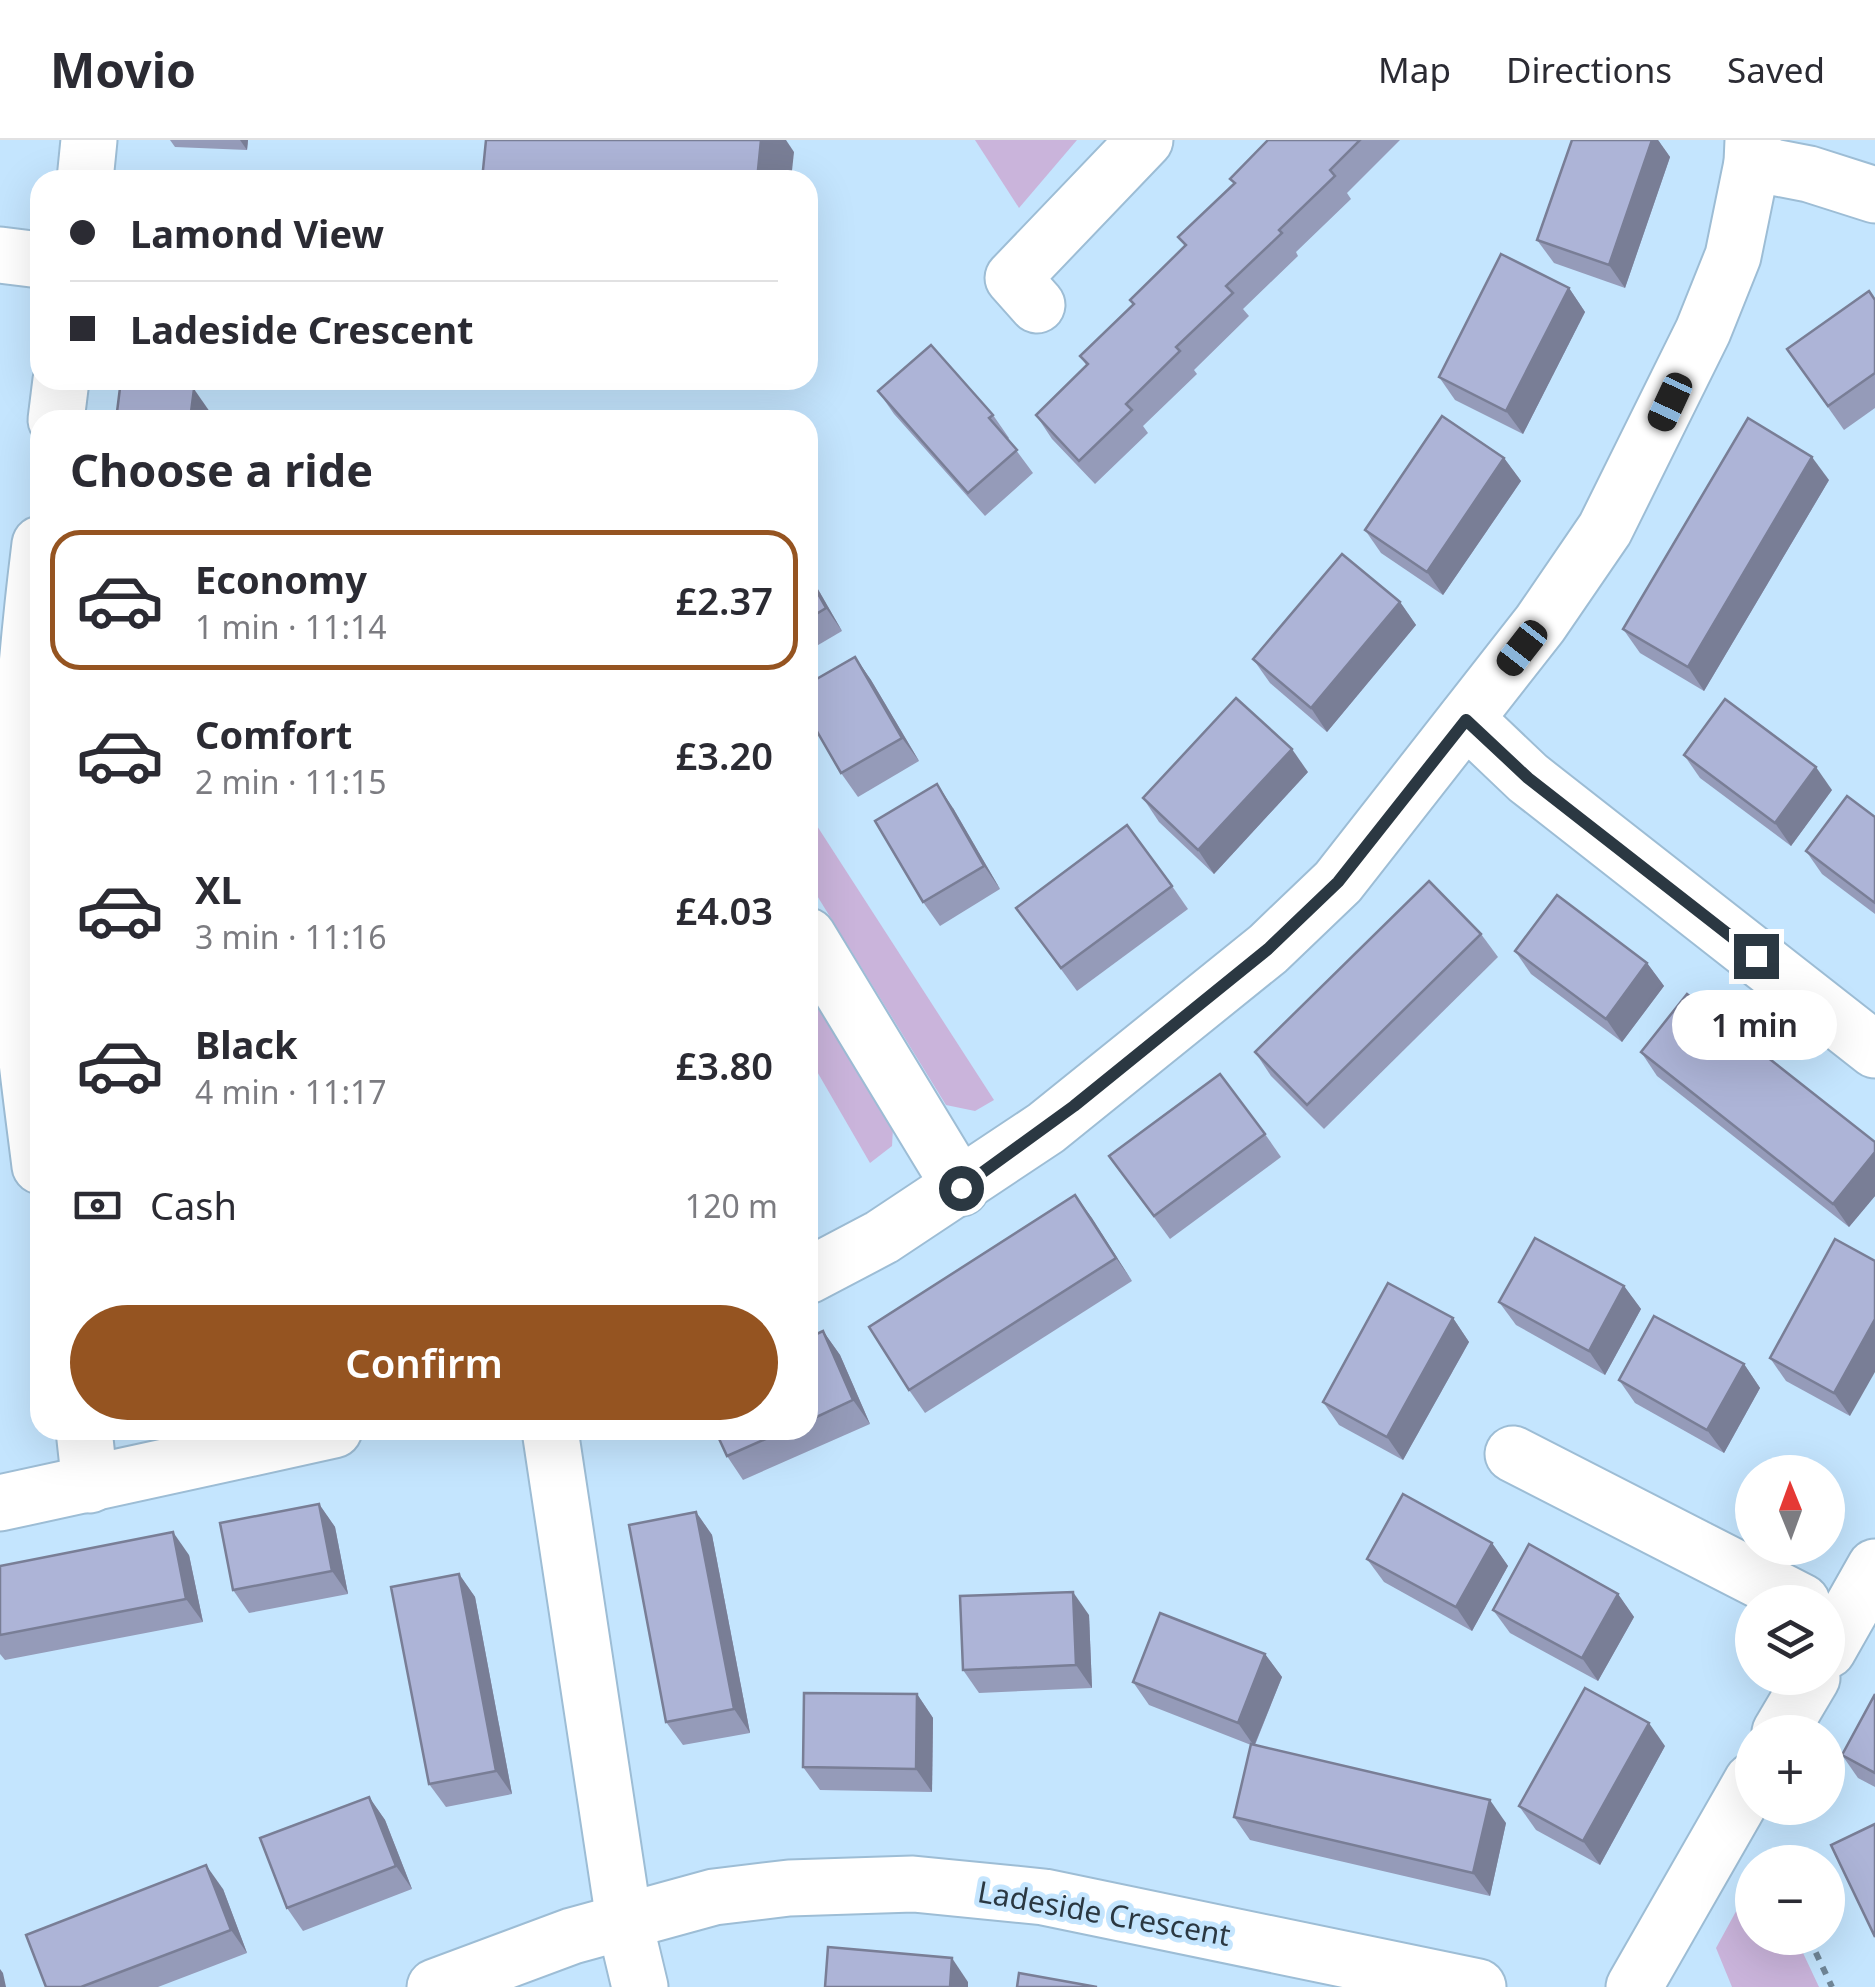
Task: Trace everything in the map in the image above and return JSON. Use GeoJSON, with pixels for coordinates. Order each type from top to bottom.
{"type":"FeatureCollection","features":[{"type":"Feature","properties":{"kind":"street"},"geometry":{"type":"LineString","coordinates":[[86,170],[89,140]]}},
{"type":"Feature","properties":{"kind":"street"},"geometry":{"type":"LineString","coordinates":[[1037,304],[1013,278],[1145,140]]}},
{"type":"Feature","properties":{"kind":"street"},"geometry":{"type":"LineString","coordinates":[[818,1271],[961,1188],[1062,1116],[1268,949],[1338,882],[1540,624],[1594,545],[1645,453],[1703,331],[1732,256],[1752,151],[1875,195]]}},
{"type":"Feature","properties":{"kind":"street"},"geometry":{"type":"LineString","coordinates":[[0,255],[30,259]]}},
{"type":"Feature","properties":{"kind":"street"},"geometry":{"type":"LineString","coordinates":[[30,690],[17,798],[17,928],[30,1090]]}},
{"type":"Feature","properties":{"kind":"street"},"geometry":{"type":"LineString","coordinates":[[1466,720],[1528,778],[1875,1050]]}},
{"type":"Feature","properties":{"kind":"street"},"geometry":{"type":"LineString","coordinates":[[818,952],[961,1188]]}},
{"type":"Feature","properties":{"kind":"street"},"geometry":{"type":"LineString","coordinates":[[85,1440],[90,1485]]}},
{"type":"Feature","properties":{"kind":"street"},"geometry":{"type":"LineString","coordinates":[[0,1503],[290,1440]]}},
{"type":"Feature","properties":{"kind":"street"},"geometry":{"type":"LineString","coordinates":[[552,1440],[624,1920],[640,1987]]}},
{"type":"Feature","properties":{"kind":"street"},"geometry":{"type":"LineString","coordinates":[[1513,1454],[1755,1585]]}},
{"type":"Feature","properties":{"kind":"street"},"geometry":{"type":"LineString","coordinates":[[1845,1601],[1875,1567]]}},
{"type":"Feature","properties":{"kind":"street"},"geometry":{"type":"LineString","coordinates":[[1634,1987],[1735,1810]]}},
{"type":"Feature","properties":{"kind":"street","name":"Ladeside Crescent"},"geometry":{"type":"LineString","coordinates":[[435,1987],[572,1936],[714,1897],[789,1888],[913,1884],[1044,1897],[1478,1987]]}},
{"type":"Feature","properties":{"kind":"path"},"geometry":{"type":"LineString","coordinates":[[1817,1955],[1832,1987]]}},
{"type":"Feature","properties":{"kind":"shaded area"},"geometry":{"type":"Polygon","coordinates":[[[975,140],[1077,140],[1019,208],[975,140]]]}},
{"type":"Feature","properties":{"kind":"shaded area"},"geometry":{"type":"Polygon","coordinates":[[[818,827],[994,1100],[975,1111],[946,1105],[818,897],[818,827]]]}},
{"type":"Feature","properties":{"kind":"shaded area"},"geometry":{"type":"Polygon","coordinates":[[[818,1000],[893,1128],[892,1146],[870,1163],[818,1073],[818,1000]]]}},
{"type":"Feature","properties":{"kind":"shaded area"},"geometry":{"type":"Polygon","coordinates":[[[1735,1913],[1735,1955],[1804,1955],[1819,1987],[1732,1987],[1716,1948],[1735,1913]]]}},
{"type":"Feature","properties":{"kind":"building"},"geometry":{"type":"Polygon","coordinates":[[[486,140],[761,140],[758,170],[483,170],[486,140]]]}},
{"type":"Feature","properties":{"kind":"building"},"geometry":{"type":"Polygon","coordinates":[[[1268,140],[1360,140],[1330,170],[1335,176],[1226,286],[1233,293],[1176,347],[1180,351],[1126,404],[1132,410],[1079,461],[1036,415],[1088,364],[1080,356],[1134,304],[1130,300],[1186,245],[1178,237],[1235,183],[1230,179],[1268,140]]]}},
{"type":"Feature","properties":{"kind":"building"},"geometry":{"type":"Polygon","coordinates":[[[1572,140],[1652,140],[1609,265],[1537,240],[1572,140]]]}},
{"type":"Feature","properties":{"kind":"building"},"geometry":{"type":"Polygon","coordinates":[[[1501,254],[1569,288],[1506,411],[1439,377],[1501,254]]]}},
{"type":"Feature","properties":{"kind":"building"},"geometry":{"type":"Polygon","coordinates":[[[1869,291],[1875,300],[1875,373],[1828,406],[1787,349],[1869,291]]]}},
{"type":"Feature","properties":{"kind":"building"},"geometry":{"type":"Polygon","coordinates":[[[931,345],[993,415],[989,418],[1017,450],[968,493],[878,391],[931,345]]]}},
{"type":"Feature","properties":{"kind":"building"},"geometry":{"type":"Polygon","coordinates":[[[120,390],[194,390],[191,410],[117,410],[120,390]]]}},
{"type":"Feature","properties":{"kind":"building"},"geometry":{"type":"Polygon","coordinates":[[[1442,416],[1504,458],[1427,572],[1365,530],[1442,416]]]}},
{"type":"Feature","properties":{"kind":"building"},"geometry":{"type":"Polygon","coordinates":[[[1748,418],[1812,457],[1688,667],[1623,629],[1748,418]]]}},
{"type":"Feature","properties":{"kind":"building"},"geometry":{"type":"Polygon","coordinates":[[[1342,554],[1400,602],[1311,708],[1253,659],[1342,554]]]}},
{"type":"Feature","properties":{"kind":"building"},"geometry":{"type":"Polygon","coordinates":[[[818,594],[826,608],[818,613],[818,594]]]}},
{"type":"Feature","properties":{"kind":"building"},"geometry":{"type":"Polygon","coordinates":[[[855,657],[902,738],[841,773],[818,733],[818,678],[855,657]]]}},
{"type":"Feature","properties":{"kind":"building"},"geometry":{"type":"Polygon","coordinates":[[[1236,698],[1292,749],[1198,850],[1143,798],[1236,698]]]}},
{"type":"Feature","properties":{"kind":"building"},"geometry":{"type":"Polygon","coordinates":[[[1725,699],[1816,767],[1775,823],[1684,755],[1725,699]]]}},
{"type":"Feature","properties":{"kind":"building"},"geometry":{"type":"Polygon","coordinates":[[[937,784],[984,866],[923,902],[875,821],[937,784]]]}},
{"type":"Feature","properties":{"kind":"building"},"geometry":{"type":"Polygon","coordinates":[[[1847,796],[1875,817],[1875,903],[1806,851],[1847,796]]]}},
{"type":"Feature","properties":{"kind":"building"},"geometry":{"type":"Polygon","coordinates":[[[1127,825],[1172,886],[1061,968],[1016,908],[1127,825]]]}},
{"type":"Feature","properties":{"kind":"building"},"geometry":{"type":"Polygon","coordinates":[[[1429,881],[1481,934],[1307,1105],[1255,1052],[1429,881]]]}},
{"type":"Feature","properties":{"kind":"building"},"geometry":{"type":"Polygon","coordinates":[[[1557,895],[1647,963],[1606,1019],[1515,951],[1557,895]]]}},
{"type":"Feature","properties":{"kind":"building"},"geometry":{"type":"Polygon","coordinates":[[[1687,994],[1875,1142],[1875,1152],[1833,1204],[1641,1052],[1687,994]]]}},
{"type":"Feature","properties":{"kind":"building"},"geometry":{"type":"Polygon","coordinates":[[[1220,1074],[1265,1134],[1154,1216],[1109,1156],[1220,1074]]]}},
{"type":"Feature","properties":{"kind":"building"},"geometry":{"type":"Polygon","coordinates":[[[1075,1195],[1116,1258],[909,1390],[869,1327],[1075,1195]]]}},
{"type":"Feature","properties":{"kind":"building"},"geometry":{"type":"Polygon","coordinates":[[[1535,1238],[1624,1286],[1589,1351],[1499,1302],[1535,1238]]]}},
{"type":"Feature","properties":{"kind":"building"},"geometry":{"type":"Polygon","coordinates":[[[1835,1239],[1875,1261],[1875,1319],[1834,1393],[1770,1358],[1835,1239]]]}},
{"type":"Feature","properties":{"kind":"building"},"geometry":{"type":"Polygon","coordinates":[[[1388,1283],[1453,1318],[1387,1437],[1323,1402],[1388,1283]]]}},
{"type":"Feature","properties":{"kind":"building"},"geometry":{"type":"Polygon","coordinates":[[[1654,1316],[1744,1364],[1707,1430],[1619,1380],[1654,1316]]]}},
{"type":"Feature","properties":{"kind":"building"},"geometry":{"type":"Polygon","coordinates":[[[823,1331],[853,1400],[818,1416],[818,1333],[823,1331]]]}},
{"type":"Feature","properties":{"kind":"building"},"geometry":{"type":"Polygon","coordinates":[[[720,1440],[763,1440],[727,1456],[720,1440]]]}},
{"type":"Feature","properties":{"kind":"building"},"geometry":{"type":"Polygon","coordinates":[[[1403,1494],[1492,1543],[1456,1607],[1367,1559],[1403,1494]]]}},
{"type":"Feature","properties":{"kind":"building"},"geometry":{"type":"Polygon","coordinates":[[[319,1504],[332,1571],[233,1590],[220,1523],[319,1504]]]}},
{"type":"Feature","properties":{"kind":"building"},"geometry":{"type":"Polygon","coordinates":[[[696,1512],[734,1709],[666,1722],[629,1525],[696,1512]]]}},
{"type":"Feature","properties":{"kind":"building"},"geometry":{"type":"Polygon","coordinates":[[[173,1532],[186,1599],[0,1635],[0,1566],[173,1532]]]}},
{"type":"Feature","properties":{"kind":"building"},"geometry":{"type":"Polygon","coordinates":[[[1529,1544],[1618,1594],[1582,1658],[1493,1610],[1529,1544]]]}},
{"type":"Feature","properties":{"kind":"building"},"geometry":{"type":"Polygon","coordinates":[[[459,1574],[496,1771],[429,1784],[391,1587],[459,1574]]]}},
{"type":"Feature","properties":{"kind":"building"},"geometry":{"type":"Polygon","coordinates":[[[1073,1592],[1076,1665],[963,1670],[960,1596],[1073,1592]]]}},
{"type":"Feature","properties":{"kind":"building"},"geometry":{"type":"Polygon","coordinates":[[[1160,1613],[1265,1654],[1238,1723],[1133,1682],[1160,1613]]]}},
{"type":"Feature","properties":{"kind":"building"},"geometry":{"type":"Polygon","coordinates":[[[1585,1688],[1649,1723],[1583,1841],[1519,1806],[1585,1688]]]}},
{"type":"Feature","properties":{"kind":"building"},"geometry":{"type":"Polygon","coordinates":[[[804,1693],[917,1694],[916,1769],[803,1767],[804,1693]]]}},
{"type":"Feature","properties":{"kind":"building"},"geometry":{"type":"Polygon","coordinates":[[[1875,1694],[1875,1773],[1845,1757],[1845,1749],[1875,1694]]]}},
{"type":"Feature","properties":{"kind":"building"},"geometry":{"type":"Polygon","coordinates":[[[1251,1744],[1490,1800],[1473,1873],[1234,1817],[1251,1744]]]}},
{"type":"Feature","properties":{"kind":"building"},"geometry":{"type":"Polygon","coordinates":[[[369,1797],[396,1866],[287,1908],[260,1838],[369,1797]]]}},
{"type":"Feature","properties":{"kind":"building"},"geometry":{"type":"Polygon","coordinates":[[[1875,1824],[1875,1937],[1845,1874],[1845,1845],[1831,1845],[1875,1824]]]}},
{"type":"Feature","properties":{"kind":"building"},"geometry":{"type":"Polygon","coordinates":[[[206,1865],[231,1930],[81,1987],[46,1987],[26,1935],[206,1865]]]}},
{"type":"Feature","properties":{"kind":"building"},"geometry":{"type":"Polygon","coordinates":[[[828,1947],[952,1958],[950,1987],[825,1987],[828,1947]]]}},
{"type":"Feature","properties":{"kind":"building"},"geometry":{"type":"Polygon","coordinates":[[[1019,1973],[1097,1987],[1017,1987],[1019,1973]]]}},
{"type":"Feature","properties":{"kind":"route"},"geometry":{"type":"LineString","coordinates":[[961,1188],[1046,1128],[1268,949],[1338,882],[1466,720],[1528,778],[1756,956]]}}]}
